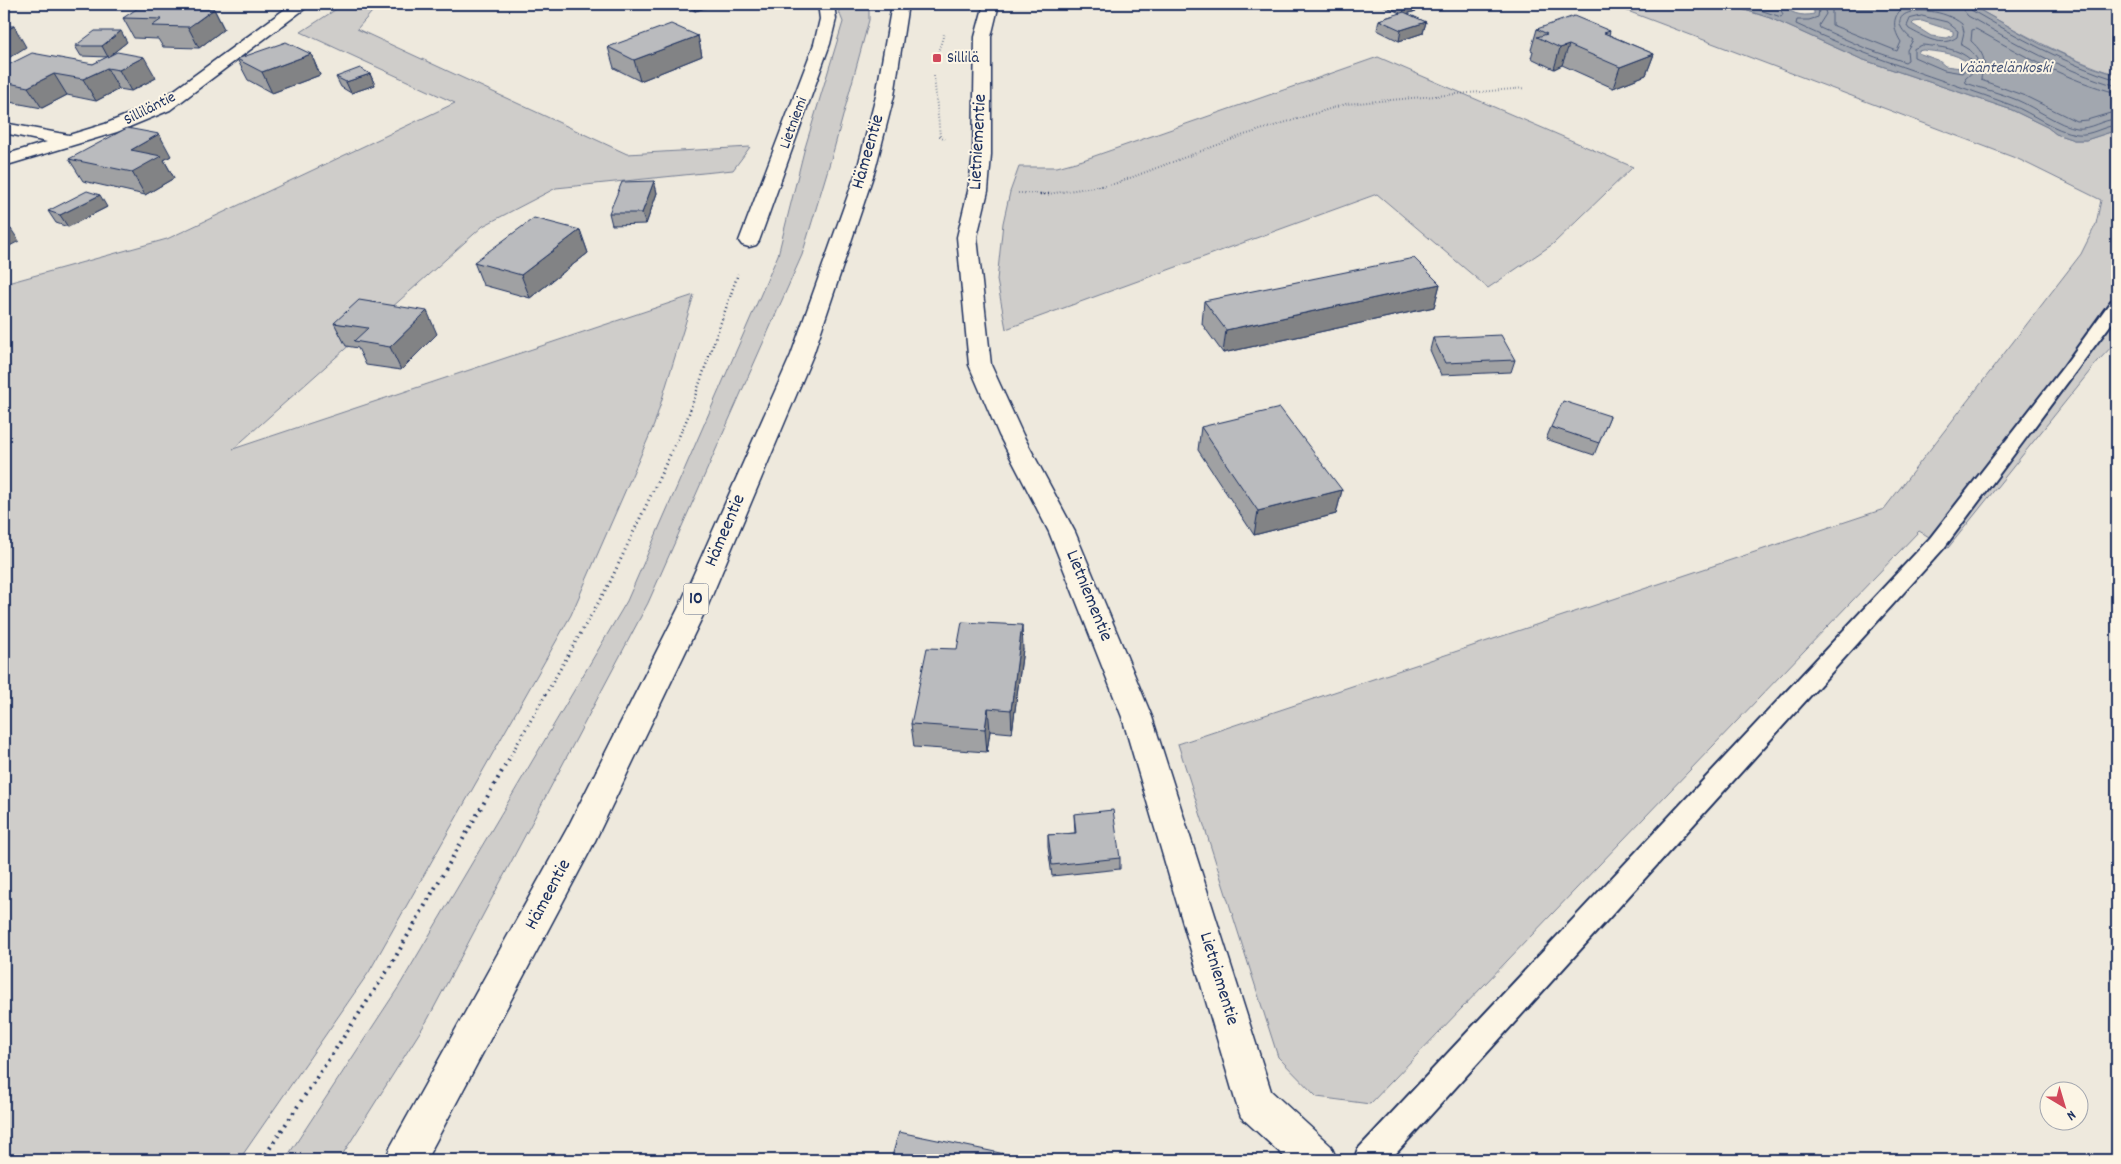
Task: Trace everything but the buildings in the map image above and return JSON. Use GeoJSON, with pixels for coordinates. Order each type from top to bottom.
{"type":"FeatureCollection","features":[{"type":"Feature","properties":{"kind":"main road"},"geometry":{"type":"LineString","coordinates":[[271,4],[297,7]]}},
{"type":"Feature","properties":{"kind":"main road","name":"Lietniemi"},"geometry":{"type":"LineString","coordinates":[[749,241],[822,44],[828,19],[826,4]]}},
{"type":"Feature","properties":{"kind":"main road","name":"Hämeentie"},"geometry":{"type":"LineString","coordinates":[[405,1160],[580,837],[694,604],[802,355],[866,170],[885,96],[900,4]]}},
{"type":"Feature","properties":{"kind":"main road","name":"Lietniementie"},"geometry":{"type":"LineString","coordinates":[[991,4],[983,37],[982,155],[978,191],[967,237],[980,365],[1011,435],[1062,532],[1138,717],[1256,1103],[1317,1160]]}},
{"type":"Feature","properties":{"kind":"main road","name":"Silliläntie"},"geometry":{"type":"LineString","coordinates":[[4,161],[111,128],[164,106],[297,7]]}},
{"type":"Feature","properties":{"kind":"main road"},"geometry":{"type":"LineString","coordinates":[[4,128],[72,141]]}},
{"type":"Feature","properties":{"kind":"lane"},"geometry":{"type":"LineString","coordinates":[[1369,1160],[1937,543],[2070,370],[2117,305]]}},
{"type":"Feature","properties":{"kind":"path"},"geometry":{"type":"LineString","coordinates":[[978,191],[1048,194],[1114,184],[1244,135],[1346,104],[1524,88]]}},
{"type":"Feature","properties":{"kind":"path"},"geometry":{"type":"LineString","coordinates":[[262,1160],[388,970],[610,582],[687,419],[749,241]]}},
{"type":"Feature","properties":{"kind":"shaded area"},"geometry":{"type":"Polygon","coordinates":[[[349,4],[379,4],[357,29],[627,154],[750,147],[733,170],[556,188],[483,226],[233,449],[694,295],[654,425],[571,615],[369,972],[239,1160],[4,1160],[4,284],[167,239],[455,103],[301,32],[338,8],[349,4]]]}},
{"type":"Feature","properties":{"kind":"shaded area"},"geometry":{"type":"Polygon","coordinates":[[[836,4],[869,4],[869,20],[834,149],[802,255],[648,603],[428,1019],[339,1160],[285,1160],[398,988],[627,601],[778,255],[804,151],[843,22],[836,4]]]}},
{"type":"Feature","properties":{"kind":"shaded area"},"geometry":{"type":"Polygon","coordinates":[[[1609,4],[1726,4],[1770,18],[1861,59],[2012,110],[2047,127],[2056,134],[2074,140],[2086,140],[2117,130],[2117,341],[2098,361],[1948,548],[1919,531],[1370,1104],[1317,1097],[1278,1057],[1178,744],[1884,509],[2081,254],[2096,224],[2101,200],[2018,159],[1609,4]]]}},
{"type":"Feature","properties":{"kind":"shaded area"},"geometry":{"type":"Polygon","coordinates":[[[1969,4],[2117,4],[2117,75],[2078,61],[2023,34],[1969,4]]]}},
{"type":"Feature","properties":{"kind":"shaded area"},"geometry":{"type":"Polygon","coordinates":[[[1378,57],[1633,167],[1553,244],[1488,288],[1377,194],[1006,329],[997,280],[1003,223],[1010,192],[1019,167],[1057,167],[1083,160],[1378,57]]]}},
{"type":"Feature","properties":{"kind":"water","name":"Vääntelänkoski"},"geometry":{"type":"Polygon","coordinates":[[[1726,4],[1780,4],[1792,12],[1805,15],[1814,14],[1814,11],[1806,4],[1969,4],[2040,44],[2092,67],[2117,75],[2117,130],[2086,140],[2074,140],[2056,134],[2047,127],[2012,110],[1861,59],[1770,18],[1726,4]],[[1922,21],[1912,24],[1931,36],[1947,38],[1953,35],[1953,31],[1922,21]],[[1923,50],[1918,51],[1918,53],[1938,60],[1945,66],[1961,68],[1967,63],[1963,59],[1952,55],[1923,50]]]}},
{"type":"Feature","properties":{"kind":"place","name":"Sillilä"},"geometry":{"type":"Point","coordinates":[937,58]}}]}
